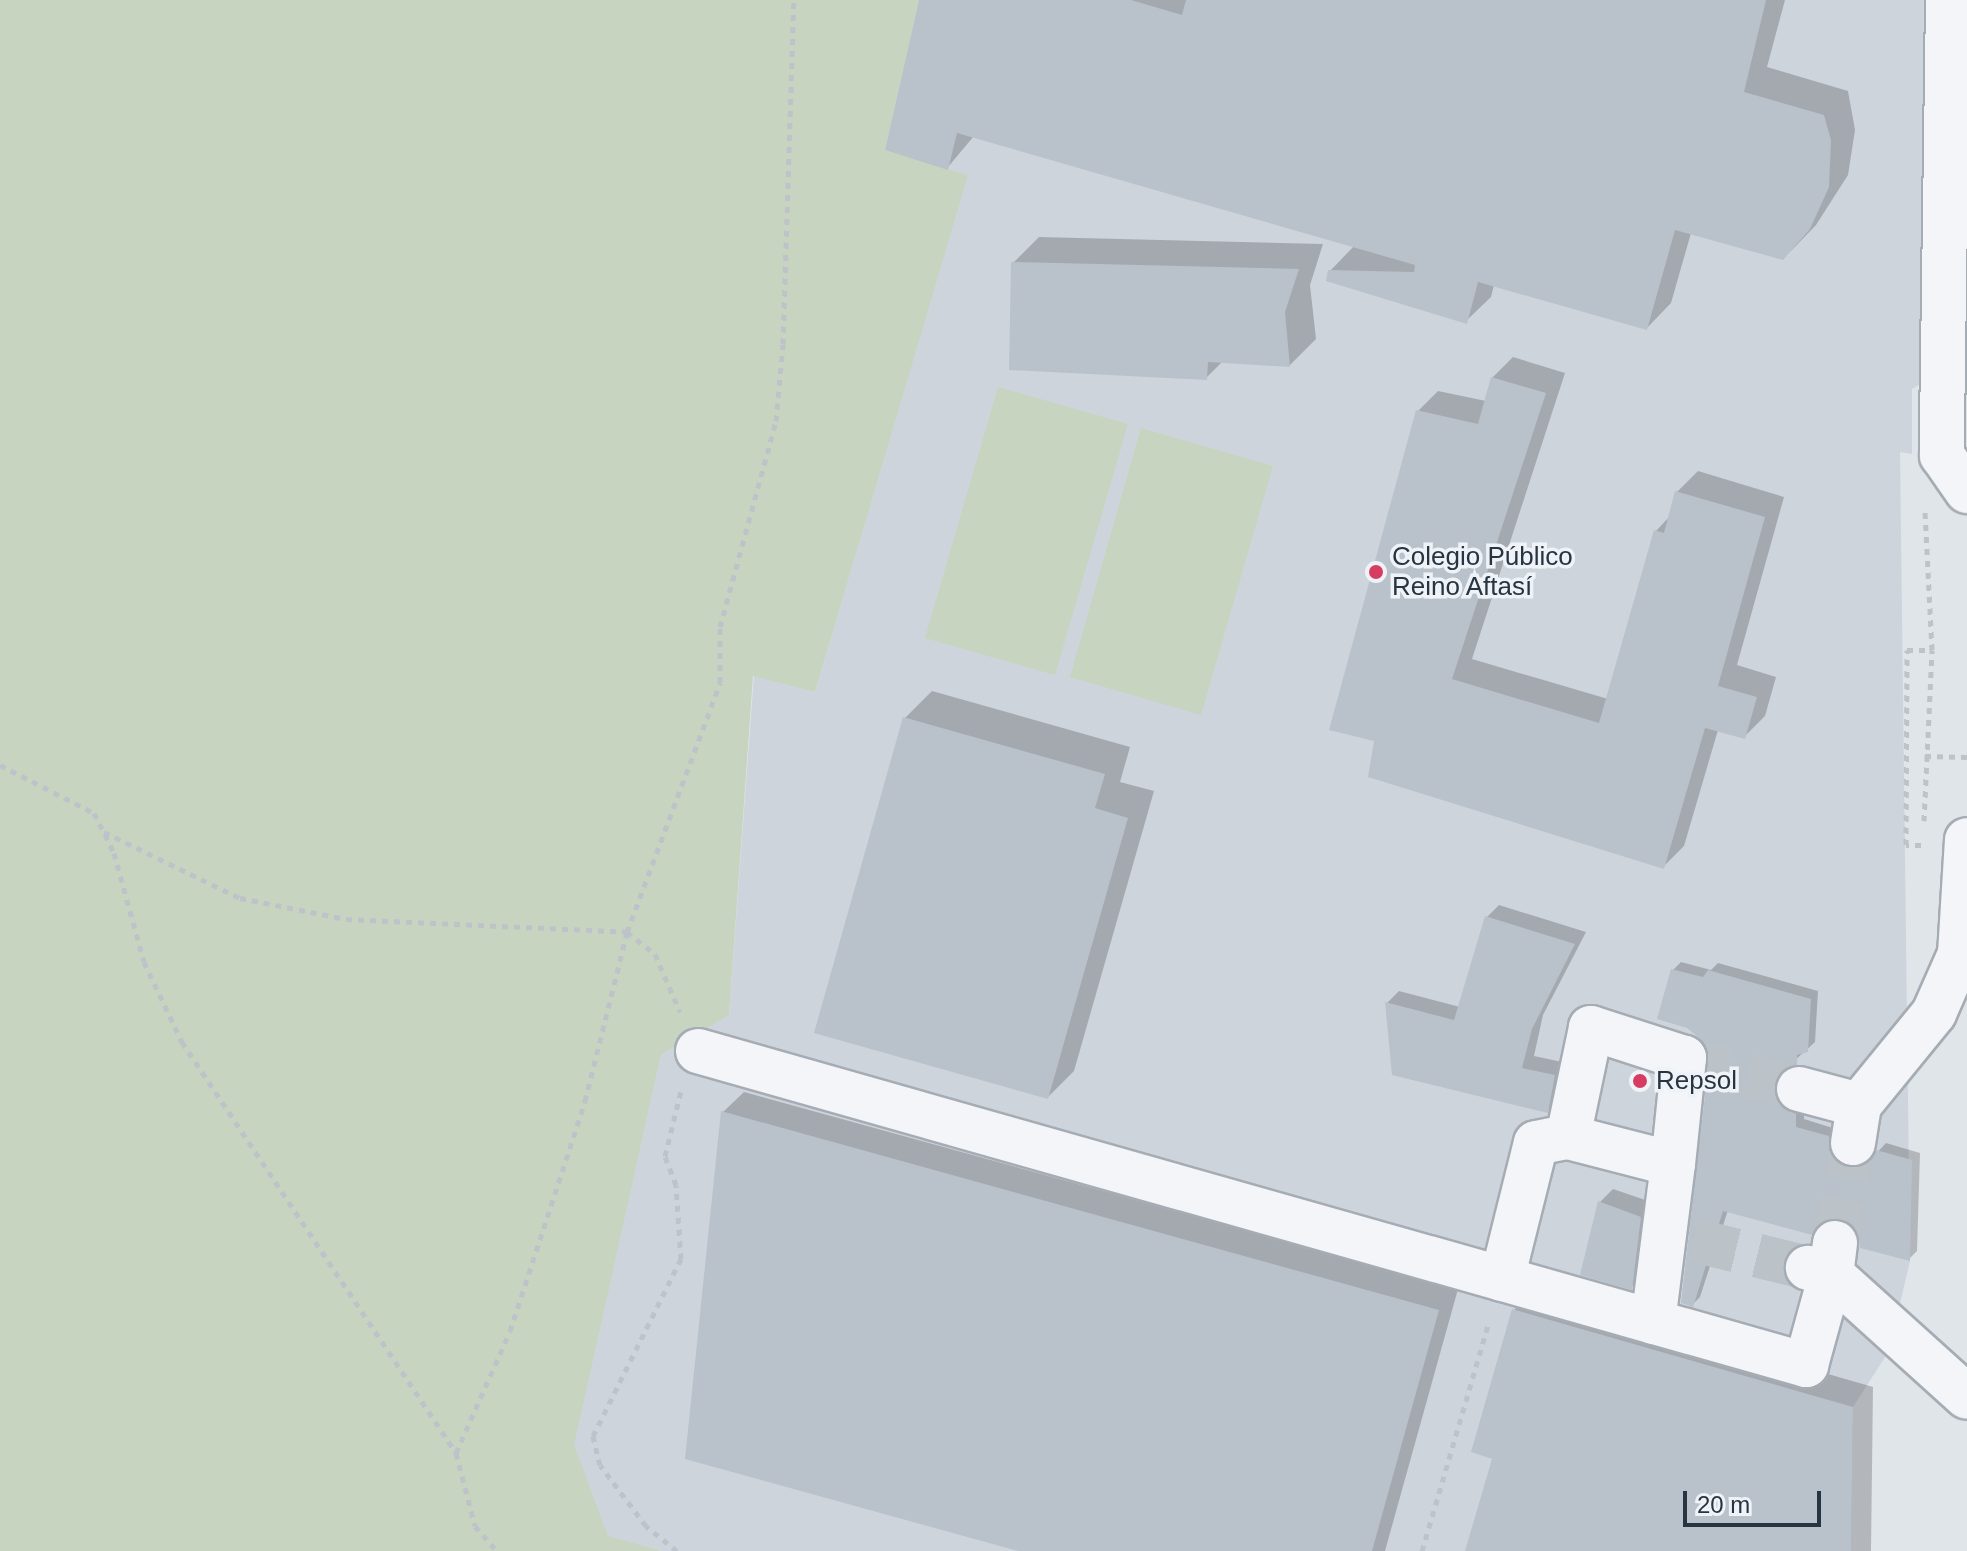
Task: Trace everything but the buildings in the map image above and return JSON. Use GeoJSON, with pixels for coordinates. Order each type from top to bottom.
{"type":"FeatureCollection","features":[{"type":"Feature","properties":{"kind":"lane"},"geometry":{"type":"LineString","coordinates":[[1948,0],[1942,455],[1967,491]]}},
{"type":"Feature","properties":{"kind":"lane"},"geometry":{"type":"LineString","coordinates":[[1799,1089],[1856,1124],[1934,1013],[1960,954],[1967,840]]}},
{"type":"Feature","properties":{"kind":"lane"},"geometry":{"type":"LineString","coordinates":[[1568,1137],[1591,1028],[1684,1058],[1673,1164],[1678,1236],[1653,1322]]}},
{"type":"Feature","properties":{"kind":"lane"},"geometry":{"type":"LineString","coordinates":[[698,1051],[1806,1365],[1825,1261],[1967,1397]]}},
{"type":"Feature","properties":{"kind":"lane"},"geometry":{"type":"LineString","coordinates":[[1502,1279],[1536,1143],[1568,1137],[1673,1164]]}},
{"type":"Feature","properties":{"kind":"path"},"geometry":{"type":"LineString","coordinates":[[456,1453],[510,1331],[585,1101],[627,932],[720,683],[720,627],[776,421],[783,344],[794,0]]}},
{"type":"Feature","properties":{"kind":"path"},"geometry":{"type":"LineString","coordinates":[[1932,650],[1907,650],[1906,845],[1924,845],[1925,756],[1932,650],[1923,476],[1942,455]]}},
{"type":"Feature","properties":{"kind":"path"},"geometry":{"type":"LineString","coordinates":[[1925,756],[1967,757]]}},
{"type":"Feature","properties":{"kind":"path"},"geometry":{"type":"LineString","coordinates":[[0,765],[94,813],[104,832],[144,962],[182,1042],[456,1453],[475,1526],[497,1551]]}},
{"type":"Feature","properties":{"kind":"path"},"geometry":{"type":"LineString","coordinates":[[104,832],[240,898],[346,919],[627,932],[655,954],[698,1051],[665,1156],[676,1185],[681,1259],[593,1436],[600,1465],[646,1526],[677,1551]]}},
{"type":"Feature","properties":{"kind":"path"},"geometry":{"type":"LineString","coordinates":[[1422,1551],[1502,1279]]}},
{"type":"Feature","properties":{"kind":"shaded area"},"geometry":{"type":"Polygon","coordinates":[[[919,0],[1935,0],[1928,379],[1912,389],[1912,454],[1900,452],[1910,1261],[1889,1351],[1853,1407],[1851,1551],[662,1551],[608,1537],[573,1445],[661,1055],[729,1014],[754,675],[815,692],[967,175],[885,150],[919,0]]]}},
{"type":"Feature","properties":{"kind":"green space"},"geometry":{"type":"Polygon","coordinates":[[[0,0],[919,0],[885,150],[968,175],[815,692],[753,676],[729,1015],[661,1055],[574,1445],[608,1536],[662,1551],[0,1551],[0,0]]]}},
{"type":"Feature","properties":{"kind":"green space"},"geometry":{"type":"Polygon","coordinates":[[[998,387],[1128,424],[1055,675],[925,638],[998,387]]]}},
{"type":"Feature","properties":{"kind":"green space"},"geometry":{"type":"Polygon","coordinates":[[[1141,428],[1273,466],[1201,715],[1070,677],[1141,428]]]}},
{"type":"Feature","properties":{"kind":"tunnel"},"geometry":{"type":"LineString","coordinates":[[1684,1058],[1799,1089]]}},
{"type":"Feature","properties":{"kind":"tunnel"},"geometry":{"type":"LineString","coordinates":[[1835,1243],[1853,1143]]}},
{"type":"Feature","properties":{"kind":"tunnel"},"geometry":{"type":"LineString","coordinates":[[1693,1240],[1808,1268]]}},
{"type":"Feature","properties":{"kind":"place","name":"Colegio Público Reino Aftasí"},"geometry":{"type":"Point","coordinates":[1376,572]}},
{"type":"Feature","properties":{"kind":"place","name":"Repsol"},"geometry":{"type":"Point","coordinates":[1640,1081]}}]}
